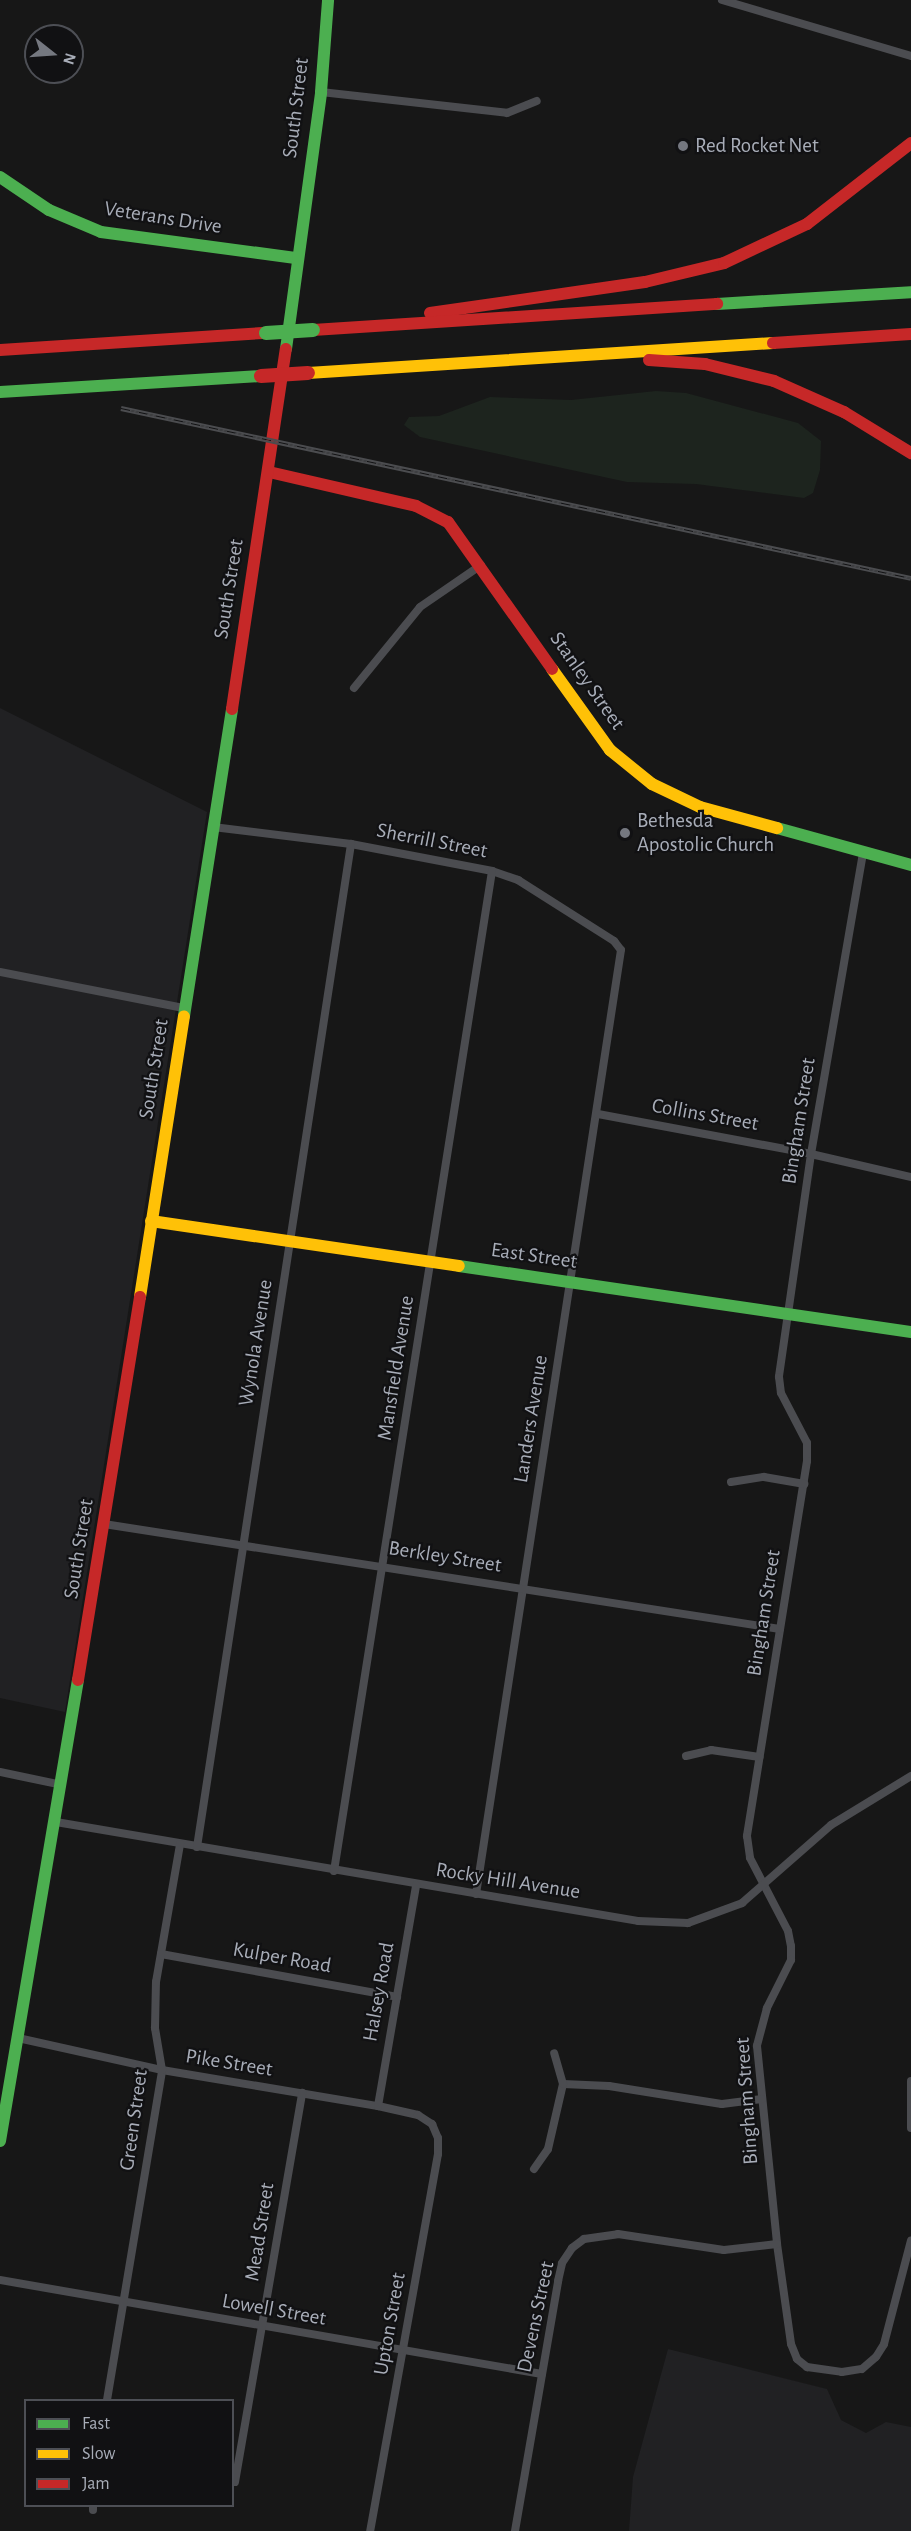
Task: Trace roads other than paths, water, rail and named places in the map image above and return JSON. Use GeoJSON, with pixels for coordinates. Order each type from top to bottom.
{"type":"FeatureCollection","features":[{"type":"Feature","properties":{"kind":"main road","name":"South Street"},"geometry":{"type":"LineString","coordinates":[[0,2141],[4,2092],[18,2038],[62,1785],[269,472],[321,92],[328,0]]}},
{"type":"Feature","properties":{"kind":"main road"},"geometry":{"type":"LineString","coordinates":[[386,325],[424,314],[673,277],[724,262],[807,224],[911,143]]}},
{"type":"Feature","properties":{"kind":"main road","name":"Veterans Drive"},"geometry":{"type":"LineString","coordinates":[[0,177],[49,210],[100,232],[297,258]]}},
{"type":"Feature","properties":{"kind":"main road"},"geometry":{"type":"LineString","coordinates":[[0,350],[911,292]]}},
{"type":"Feature","properties":{"kind":"main road"},"geometry":{"type":"LineString","coordinates":[[0,392],[911,334]]}},
{"type":"Feature","properties":{"kind":"main road"},"geometry":{"type":"LineString","coordinates":[[601,354],[705,364],[766,379],[844,412],[911,453]]}},
{"type":"Feature","properties":{"kind":"main road","name":"Stanley Street"},"geometry":{"type":"LineString","coordinates":[[269,472],[428,510],[455,530],[482,565],[602,739],[619,760],[642,778],[693,805],[911,865]]}},
{"type":"Feature","properties":{"kind":"main road","name":"East Street"},"geometry":{"type":"LineString","coordinates":[[151,1221],[911,1332]]}},
{"type":"Feature","properties":{"kind":"street"},"geometry":{"type":"LineString","coordinates":[[722,0],[911,56]]}},
{"type":"Feature","properties":{"kind":"street"},"geometry":{"type":"LineString","coordinates":[[321,92],[507,113],[537,101]]}},
{"type":"Feature","properties":{"kind":"street"},"geometry":{"type":"LineString","coordinates":[[354,688],[420,607],[482,565]]}},
{"type":"Feature","properties":{"kind":"street","name":"Sherrill Street"},"geometry":{"type":"LineString","coordinates":[[213,827],[351,844],[492,871],[518,880],[614,941],[621,951]]}},
{"type":"Feature","properties":{"kind":"street","name":"Wynola Avenue"},"geometry":{"type":"LineString","coordinates":[[197,1847],[351,844]]}},
{"type":"Feature","properties":{"kind":"street","name":"Bingham Street"},"geometry":{"type":"LineString","coordinates":[[863,853],[811,1154],[788,1314],[781,1393],[807,1443],[804,1484],[747,1836],[750,1858],[788,1931],[791,1946],[791,1960],[759,2029],[762,2099],[777,2244],[791,2344],[797,2359],[807,2367],[842,2372],[862,2369],[876,2357],[884,2344],[911,2240]]}},
{"type":"Feature","properties":{"kind":"street","name":"Mansfield Avenue"},"geometry":{"type":"LineString","coordinates":[[334,1871],[492,871]]}},
{"type":"Feature","properties":{"kind":"street","name":"Landers Avenue"},"geometry":{"type":"LineString","coordinates":[[476,1894],[522,1588],[598,1114],[621,951]]}},
{"type":"Feature","properties":{"kind":"street"},"geometry":{"type":"LineString","coordinates":[[0,972],[184,1008]]}},
{"type":"Feature","properties":{"kind":"street","name":"Collins Street"},"geometry":{"type":"LineString","coordinates":[[598,1114],[811,1154],[911,1177]]}},
{"type":"Feature","properties":{"kind":"street"},"geometry":{"type":"LineString","coordinates":[[731,1482],[764,1477],[804,1484]]}},
{"type":"Feature","properties":{"kind":"street","name":"Berkley Street"},"geometry":{"type":"LineString","coordinates":[[104,1524],[242,1543],[780,1629]]}},
{"type":"Feature","properties":{"kind":"street"},"geometry":{"type":"LineString","coordinates":[[686,1756],[711,1750],[759,1757]]}},
{"type":"Feature","properties":{"kind":"street"},"geometry":{"type":"LineString","coordinates":[[0,1773],[62,1785]]}},
{"type":"Feature","properties":{"kind":"street","name":"Rocky Hill Avenue"},"geometry":{"type":"LineString","coordinates":[[56,1822],[416,1885],[664,1924],[688,1923],[718,1915],[764,1887],[831,1825],[911,1776]]}},
{"type":"Feature","properties":{"kind":"street","name":"Green Street"},"geometry":{"type":"LineString","coordinates":[[107,2399],[162,2070],[155,2028],[156,1982],[180,1844]]}},
{"type":"Feature","properties":{"kind":"street","name":"Halsey Road"},"geometry":{"type":"LineString","coordinates":[[378,2106],[416,1885]]}},
{"type":"Feature","properties":{"kind":"street","name":"Kulper Road"},"geometry":{"type":"LineString","coordinates":[[161,1954],[397,1997]]}},
{"type":"Feature","properties":{"kind":"street","name":"Pike Street"},"geometry":{"type":"LineString","coordinates":[[18,2038],[162,2070],[378,2106],[418,2115],[432,2124]]}},
{"type":"Feature","properties":{"kind":"street"},"geometry":{"type":"LineString","coordinates":[[534,2169],[548,2149],[563,2084],[554,2053]]}},
{"type":"Feature","properties":{"kind":"street"},"geometry":{"type":"LineString","coordinates":[[911,2081],[911,2127]]}},
{"type":"Feature","properties":{"kind":"street"},"geometry":{"type":"LineString","coordinates":[[563,2084],[609,2086],[722,2104],[762,2099]]}},
{"type":"Feature","properties":{"kind":"street","name":"Mead Street"},"geometry":{"type":"LineString","coordinates":[[235,2482],[302,2093]]}},
{"type":"Feature","properties":{"kind":"street","name":"Upton Street"},"geometry":{"type":"LineString","coordinates":[[370,2531],[438,2154],[438,2138],[432,2124]]}},
{"type":"Feature","properties":{"kind":"street","name":"Devens Street"},"geometry":{"type":"LineString","coordinates":[[515,2531],[562,2263],[584,2239],[618,2234],[724,2250],[777,2244]]}},
{"type":"Feature","properties":{"kind":"street","name":"Lowell Street"},"geometry":{"type":"LineString","coordinates":[[0,2280],[542,2374]]}},
{"type":"Feature","properties":{"kind":"railway"},"geometry":{"type":"LineString","coordinates":[[121,408],[911,578]]}},
{"type":"Feature","properties":{"kind":"place","name":"Red Rocket Net"},"geometry":{"type":"Point","coordinates":[683,146]}},
{"type":"Feature","properties":{"kind":"place","name":"Bethesda Apostolic Church"},"geometry":{"type":"Point","coordinates":[625,833]}}]}
